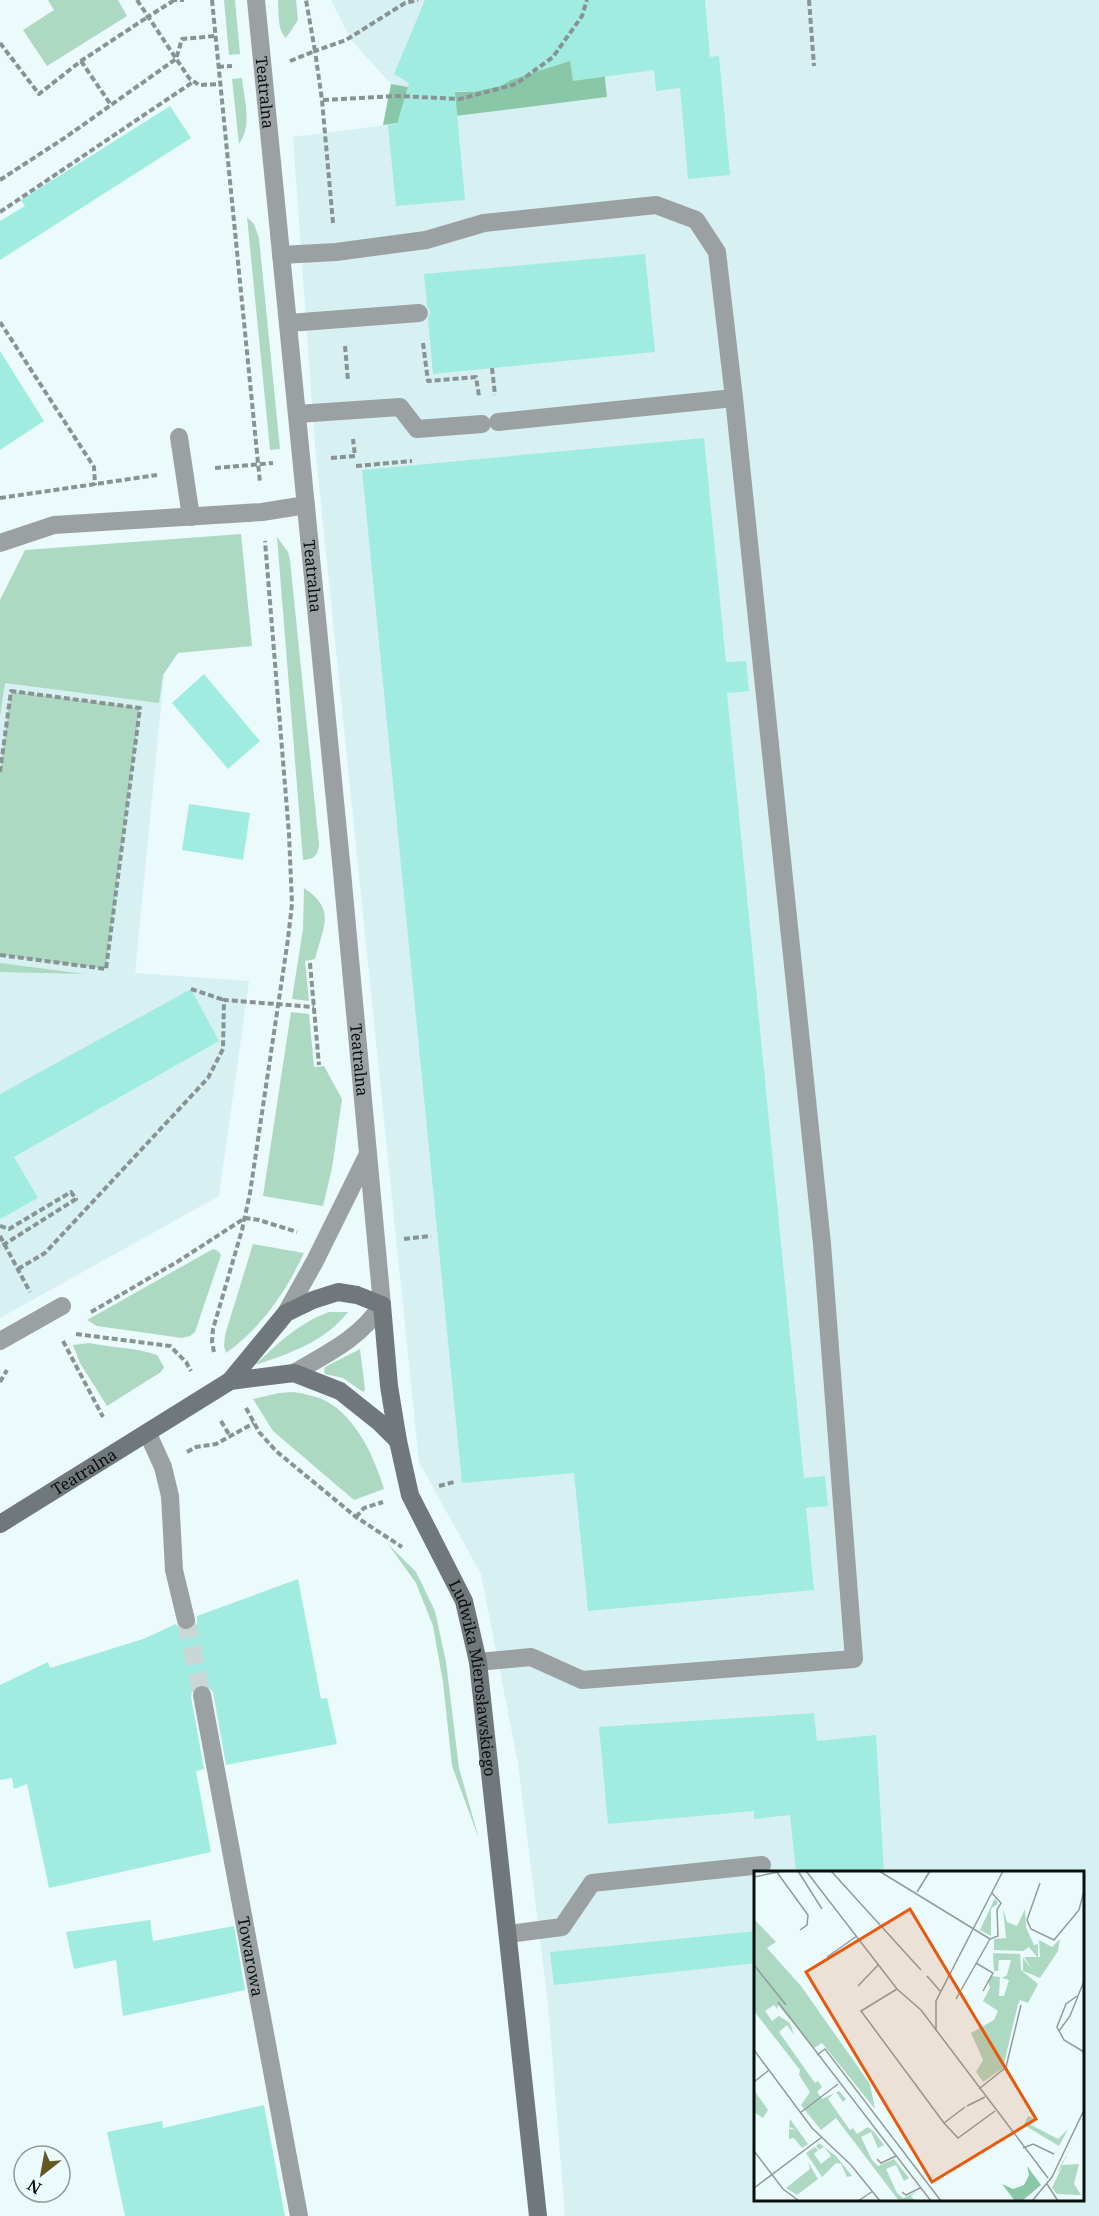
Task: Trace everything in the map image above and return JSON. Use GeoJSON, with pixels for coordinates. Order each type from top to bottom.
{"type":"FeatureCollection","features":[{"type":"Feature","properties":{"kind":"street","name":"Teatralna"},"geometry":{"type":"LineString","coordinates":[[256,0],[368,1154]]}},
{"type":"Feature","properties":{"kind":"street"},"geometry":{"type":"LineString","coordinates":[[281,255],[336,252],[426,240],[484,223],[656,205],[696,220],[717,252],[822,1244],[854,1659],[582,1680],[531,1657],[478,1662]]}},
{"type":"Feature","properties":{"kind":"street"},"geometry":{"type":"LineString","coordinates":[[289,323],[419,313]]}},
{"type":"Feature","properties":{"kind":"street"},"geometry":{"type":"LineString","coordinates":[[297,414],[400,407],[417,429],[734,398]]}},
{"type":"Feature","properties":{"kind":"street"},"geometry":{"type":"LineString","coordinates":[[179,437],[191,517]]}},
{"type":"Feature","properties":{"kind":"street"},"geometry":{"type":"LineString","coordinates":[[0,543],[54,525],[262,512],[306,505]]}},
{"type":"Feature","properties":{"kind":"street"},"geometry":{"type":"LineString","coordinates":[[230,1381],[286,1313],[315,1261],[368,1154]]}},
{"type":"Feature","properties":{"kind":"street","name":"Ludwika Mierosławskiego"},"geometry":{"type":"LineString","coordinates":[[368,1154],[389,1386],[398,1441],[410,1495],[464,1600],[478,1662],[538,2216]]}},
{"type":"Feature","properties":{"kind":"street"},"geometry":{"type":"LineString","coordinates":[[230,1381],[294,1373],[353,1338],[370,1323],[382,1305],[357,1295],[338,1292],[313,1300],[286,1313]]}},
{"type":"Feature","properties":{"kind":"street"},"geometry":{"type":"LineString","coordinates":[[0,1341],[62,1306]]}},
{"type":"Feature","properties":{"kind":"street"},"geometry":{"type":"LineString","coordinates":[[294,1373],[340,1391],[379,1422],[398,1441]]}},
{"type":"Feature","properties":{"kind":"street","name":"Teatralna"},"geometry":{"type":"LineString","coordinates":[[0,1524],[230,1381]]}},
{"type":"Feature","properties":{"kind":"street"},"geometry":{"type":"LineString","coordinates":[[148,1434],[163,1467],[170,1496],[174,1570],[186,1620]]}},
{"type":"Feature","properties":{"kind":"street","name":"Towarowa"},"geometry":{"type":"LineString","coordinates":[[202,1695],[299,2216]]}},
{"type":"Feature","properties":{"kind":"street"},"geometry":{"type":"LineString","coordinates":[[508,1934],[562,1927],[592,1883],[762,1865]]}},
{"type":"Feature","properties":{"kind":"path"},"geometry":{"type":"LineString","coordinates":[[137,0],[176,59],[194,81],[199,85],[220,84]]}},
{"type":"Feature","properties":{"kind":"path"},"geometry":{"type":"LineString","coordinates":[[0,43],[39,94],[81,61],[172,1],[184,0]]}},
{"type":"Feature","properties":{"kind":"path"},"geometry":{"type":"LineString","coordinates":[[212,0],[262,512],[292,888],[291,918],[279,1003],[245,1218],[213,1329],[212,1342]]}},
{"type":"Feature","properties":{"kind":"path"},"geometry":{"type":"LineString","coordinates":[[315,51],[346,40],[405,3],[418,0]]}},
{"type":"Feature","properties":{"kind":"path"},"geometry":{"type":"LineString","coordinates":[[322,100],[397,96],[460,99],[516,84],[553,57],[582,16],[587,0]]}},
{"type":"Feature","properties":{"kind":"path"},"geometry":{"type":"LineString","coordinates":[[809,0],[814,66]]}},
{"type":"Feature","properties":{"kind":"path"},"geometry":{"type":"LineString","coordinates":[[0,180],[66,137],[176,59],[182,39],[215,36]]}},
{"type":"Feature","properties":{"kind":"path"},"geometry":{"type":"LineString","coordinates":[[81,61],[111,105]]}},
{"type":"Feature","properties":{"kind":"path"},"geometry":{"type":"LineString","coordinates":[[0,212],[194,81]]}},
{"type":"Feature","properties":{"kind":"path"},"geometry":{"type":"LineString","coordinates":[[333,216],[343,221]]}},
{"type":"Feature","properties":{"kind":"path"},"geometry":{"type":"LineString","coordinates":[[419,313],[428,381],[477,377],[490,423]]}},
{"type":"Feature","properties":{"kind":"path"},"geometry":{"type":"LineString","coordinates":[[0,322],[94,467],[96,485]]}},
{"type":"Feature","properties":{"kind":"path"},"geometry":{"type":"LineString","coordinates":[[356,466],[423,460]]}},
{"type":"Feature","properties":{"kind":"path"},"geometry":{"type":"LineString","coordinates":[[0,772],[12,691],[140,708],[106,969],[0,955]]}},
{"type":"Feature","properties":{"kind":"path"},"geometry":{"type":"LineString","coordinates":[[310,963],[319,1065]]}},
{"type":"Feature","properties":{"kind":"path"},"geometry":{"type":"LineString","coordinates":[[191,989],[224,1000],[314,1007]]}},
{"type":"Feature","properties":{"kind":"path"},"geometry":{"type":"LineString","coordinates":[[0,1236],[18,1269],[45,1253],[208,1078],[223,1049],[224,1000]]}},
{"type":"Feature","properties":{"kind":"path"},"geometry":{"type":"LineString","coordinates":[[0,1226],[9,1229],[72,1192],[76,1199],[0,1247]]}},
{"type":"Feature","properties":{"kind":"path"},"geometry":{"type":"LineString","coordinates":[[88,1314],[177,1262],[245,1218]]}},
{"type":"Feature","properties":{"kind":"path"},"geometry":{"type":"LineString","coordinates":[[69,1333],[170,1346],[186,1362]]}},
{"type":"Feature","properties":{"kind":"path"},"geometry":{"type":"LineString","coordinates":[[163,1467],[196,1447],[216,1444],[254,1423],[276,1451],[356,1517],[406,1551]]}},
{"type":"Feature","properties":{"kind":"shaded area"},"geometry":{"type":"Polygon","coordinates":[[[331,0],[580,0],[497,85],[466,92],[431,91],[391,84],[351,40],[331,0]]]}},
{"type":"Feature","properties":{"kind":"shaded area"},"geometry":{"type":"Polygon","coordinates":[[[597,0],[1099,0],[1099,2216],[565,2216],[548,2003],[518,1763],[481,1574],[419,1462],[315,445],[293,137],[607,97],[597,0]]]}},
{"type":"Feature","properties":{"kind":"shaded area"},"geometry":{"type":"Polygon","coordinates":[[[0,654],[164,675],[135,973],[249,981],[219,1196],[0,1318],[0,654]]]}},
{"type":"Feature","properties":{"kind":"green space"},"geometry":{"type":"Polygon","coordinates":[[[48,0],[118,0],[127,16],[47,66],[23,30],[54,10],[48,0]]]}},
{"type":"Feature","properties":{"kind":"green space"},"geometry":{"type":"Polygon","coordinates":[[[224,0],[235,0],[240,54],[229,55],[224,0]]]}},
{"type":"Feature","properties":{"kind":"green space"},"geometry":{"type":"Polygon","coordinates":[[[278,0],[296,0],[298,20],[286,38],[280,26],[278,0]]]}},
{"type":"Feature","properties":{"kind":"green space"},"geometry":{"type":"Polygon","coordinates":[[[597,0],[607,97],[383,125],[391,84],[431,91],[466,92],[497,85],[597,0]]]}},
{"type":"Feature","properties":{"kind":"green space"},"geometry":{"type":"Polygon","coordinates":[[[242,78],[247,121],[239,144],[232,79],[242,78]]]}},
{"type":"Feature","properties":{"kind":"green space"},"geometry":{"type":"Polygon","coordinates":[[[247,217],[254,224],[259,238],[280,449],[270,450],[247,217]]]}},
{"type":"Feature","properties":{"kind":"green space"},"geometry":{"type":"Polygon","coordinates":[[[241,534],[252,646],[178,653],[163,675],[159,703],[5,683],[0,716],[0,600],[25,550],[241,534]]]}},
{"type":"Feature","properties":{"kind":"green space"},"geometry":{"type":"Polygon","coordinates":[[[277,537],[288,552],[290,560],[319,845],[315,856],[303,860],[277,537]]]}},
{"type":"Feature","properties":{"kind":"green space"},"geometry":{"type":"Polygon","coordinates":[[[11,691],[140,708],[106,969],[0,955],[0,772],[11,691]]]}},
{"type":"Feature","properties":{"kind":"green space"},"geometry":{"type":"Polygon","coordinates":[[[304,888],[321,904],[325,920],[315,959],[305,961],[309,1001],[292,999],[303,929],[304,888]]]}},
{"type":"Feature","properties":{"kind":"green space"},"geometry":{"type":"Polygon","coordinates":[[[0,963],[85,974],[0,972],[0,963]]]}},
{"type":"Feature","properties":{"kind":"green space"},"geometry":{"type":"Polygon","coordinates":[[[291,1012],[309,1014],[314,1067],[324,1066],[342,1099],[332,1168],[323,1206],[263,1196],[291,1012]]]}},
{"type":"Feature","properties":{"kind":"green space"},"geometry":{"type":"Polygon","coordinates":[[[253,1244],[304,1253],[281,1295],[261,1321],[226,1353],[225,1335],[253,1244]]]}},
{"type":"Feature","properties":{"kind":"green space"},"geometry":{"type":"Polygon","coordinates":[[[213,1249],[221,1255],[195,1332],[190,1336],[182,1338],[97,1326],[87,1320],[213,1249]]]}},
{"type":"Feature","properties":{"kind":"green space"},"geometry":{"type":"Polygon","coordinates":[[[329,1312],[348,1312],[318,1339],[294,1351],[255,1365],[298,1328],[329,1312]]]}},
{"type":"Feature","properties":{"kind":"green space"},"geometry":{"type":"Polygon","coordinates":[[[89,1343],[149,1352],[157,1355],[164,1367],[161,1372],[107,1406],[80,1363],[73,1345],[89,1343]]]}},
{"type":"Feature","properties":{"kind":"green space"},"geometry":{"type":"Polygon","coordinates":[[[360,1349],[365,1390],[363,1392],[343,1378],[325,1374],[324,1370],[325,1367],[360,1349]]]}},
{"type":"Feature","properties":{"kind":"green space"},"geometry":{"type":"Polygon","coordinates":[[[294,1392],[326,1401],[347,1417],[363,1439],[384,1489],[354,1500],[273,1431],[253,1399],[294,1392]]]}},
{"type":"Feature","properties":{"kind":"green space"},"geometry":{"type":"Polygon","coordinates":[[[388,1544],[416,1572],[435,1611],[446,1662],[459,1768],[479,1839],[452,1766],[443,1682],[433,1626],[416,1583],[388,1544]]]}},
{"type":"Feature","properties":{"kind":"building"},"geometry":{"type":"Polygon","coordinates":[[[425,0],[705,0],[710,57],[719,56],[730,175],[688,179],[680,88],[656,91],[654,70],[573,81],[570,61],[511,80],[501,86],[474,92],[455,91],[465,200],[396,206],[388,125],[397,124],[409,83],[394,74],[425,0]]]}},
{"type":"Feature","properties":{"kind":"building"},"geometry":{"type":"Polygon","coordinates":[[[170,106],[191,138],[0,260],[0,221],[25,206],[21,200],[170,106]]]}},
{"type":"Feature","properties":{"kind":"building"},"geometry":{"type":"Polygon","coordinates":[[[645,254],[655,352],[433,374],[428,319],[430,312],[427,306],[424,274],[645,254]]]}},
{"type":"Feature","properties":{"kind":"building"},"geometry":{"type":"Polygon","coordinates":[[[0,351],[44,421],[0,450],[0,351]]]}},
{"type":"Feature","properties":{"kind":"building"},"geometry":{"type":"Polygon","coordinates":[[[704,438],[726,662],[746,661],[749,691],[727,693],[804,1478],[825,1476],[828,1506],[806,1508],[814,1590],[588,1611],[574,1473],[462,1483],[362,470],[704,438]]]}},
{"type":"Feature","properties":{"kind":"building"},"geometry":{"type":"Polygon","coordinates":[[[204,674],[260,741],[228,769],[172,703],[204,674]]]}},
{"type":"Feature","properties":{"kind":"building"},"geometry":{"type":"Polygon","coordinates":[[[189,804],[250,813],[243,860],[182,850],[189,804]]]}},
{"type":"Feature","properties":{"kind":"building"},"geometry":{"type":"Polygon","coordinates":[[[191,989],[219,1041],[14,1157],[38,1198],[0,1219],[0,1094],[191,989]]]}},
{"type":"Feature","properties":{"kind":"building"},"geometry":{"type":"Polygon","coordinates":[[[298,1579],[321,1699],[327,1698],[337,1744],[226,1765],[213,1692],[205,1684],[195,1686],[191,1697],[204,1769],[196,1771],[211,1852],[49,1888],[27,1784],[14,1789],[12,1778],[0,1780],[0,1685],[48,1662],[50,1668],[143,1639],[176,1624],[182,1631],[189,1631],[197,1624],[197,1616],[298,1579]]]}},
{"type":"Feature","properties":{"kind":"building"},"geometry":{"type":"Polygon","coordinates":[[[814,1713],[817,1741],[876,1735],[884,1871],[796,1871],[790,1815],[754,1819],[754,1811],[608,1824],[599,1727],[814,1713]]]}},
{"type":"Feature","properties":{"kind":"building"},"geometry":{"type":"Polygon","coordinates":[[[150,1920],[153,1941],[234,1926],[245,1990],[123,2016],[116,1960],[74,1969],[66,1932],[150,1920]]]}},
{"type":"Feature","properties":{"kind":"building"},"geometry":{"type":"Polygon","coordinates":[[[754,1931],[754,1963],[554,1985],[550,1952],[754,1931]]]}},
{"type":"Feature","properties":{"kind":"building"},"geometry":{"type":"Polygon","coordinates":[[[264,2105],[285,2216],[125,2216],[107,2132],[162,2121],[163,2128],[264,2105]]]}},
{"type":"Feature","properties":{"kind":"tunnel"},"geometry":{"type":"LineString","coordinates":[[186,1620],[202,1695]]}}]}
